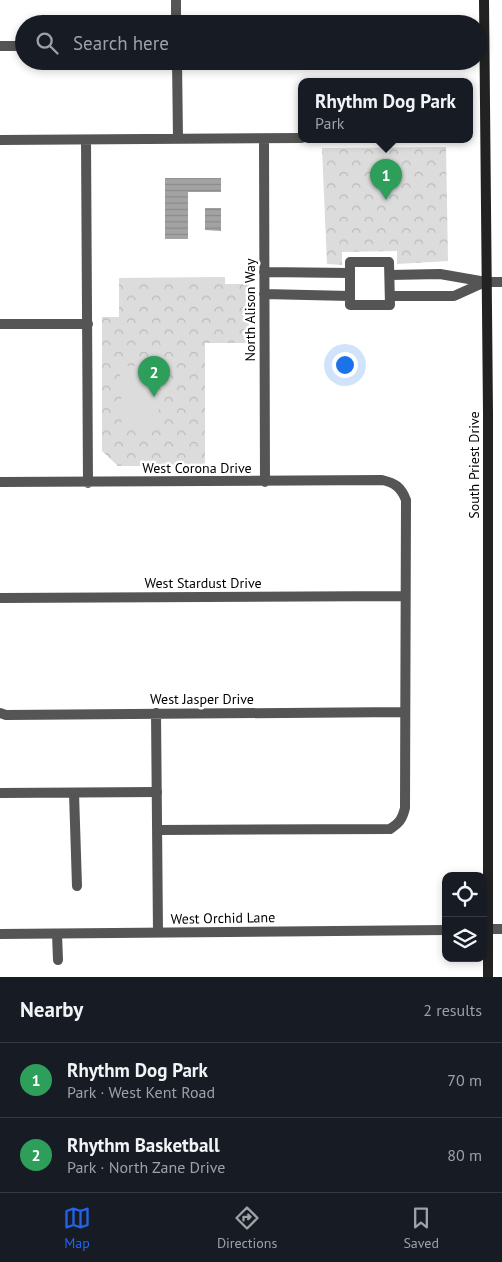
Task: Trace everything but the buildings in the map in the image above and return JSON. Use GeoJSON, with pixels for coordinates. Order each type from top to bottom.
{"type":"FeatureCollection","features":[{"type":"Feature","properties":{"kind":"main road","name":"South Priest Drive"},"geometry":{"type":"LineString","coordinates":[[484,0],[484,15]]}},
{"type":"Feature","properties":{"kind":"main road","name":"South Priest Drive"},"geometry":{"type":"LineString","coordinates":[[484,70],[485,917]]}},
{"type":"Feature","properties":{"kind":"main road","name":"South Priest Drive"},"geometry":{"type":"LineString","coordinates":[[487,961],[488,977]]}},
{"type":"Feature","properties":{"kind":"street"},"geometry":{"type":"LineString","coordinates":[[176,0],[176,15]]}},
{"type":"Feature","properties":{"kind":"street"},"geometry":{"type":"LineString","coordinates":[[0,46],[15,46]]}},
{"type":"Feature","properties":{"kind":"street"},"geometry":{"type":"LineString","coordinates":[[177,70],[178,139]]}},
{"type":"Feature","properties":{"kind":"street"},"geometry":{"type":"LineString","coordinates":[[0,140],[298,138]]}},
{"type":"Feature","properties":{"kind":"street","name":"North Alison Way"},"geometry":{"type":"LineString","coordinates":[[264,139],[265,482]]}},
{"type":"Feature","properties":{"kind":"street"},"geometry":{"type":"LineString","coordinates":[[86,140],[88,483]]}},
{"type":"Feature","properties":{"kind":"street"},"geometry":{"type":"LineString","coordinates":[[350,262],[389,262],[390,275],[390,305],[350,305],[350,262]]}},
{"type":"Feature","properties":{"kind":"street"},"geometry":{"type":"LineString","coordinates":[[264,272],[350,273]]}},
{"type":"Feature","properties":{"kind":"street"},"geometry":{"type":"LineString","coordinates":[[390,275],[440,274],[486,282],[502,282]]}},
{"type":"Feature","properties":{"kind":"street"},"geometry":{"type":"LineString","coordinates":[[390,296],[454,296],[486,282]]}},
{"type":"Feature","properties":{"kind":"street"},"geometry":{"type":"LineString","coordinates":[[264,294],[350,296]]}},
{"type":"Feature","properties":{"kind":"street"},"geometry":{"type":"LineString","coordinates":[[0,324],[88,324]]}},
{"type":"Feature","properties":{"kind":"street","name":"West Corona Drive"},"geometry":{"type":"LineString","coordinates":[[0,482],[382,480],[395,483],[403,491],[406,500],[406,596]]}},
{"type":"Feature","properties":{"kind":"street"},"geometry":{"type":"LineString","coordinates":[[158,830],[390,829],[398,824],[403,819],[404,808],[406,596]]}},
{"type":"Feature","properties":{"kind":"street","name":"West Stardust Drive"},"geometry":{"type":"LineString","coordinates":[[0,598],[406,596]]}},
{"type":"Feature","properties":{"kind":"street","name":"West Jasper Drive"},"geometry":{"type":"LineString","coordinates":[[0,714],[404,712]]}},
{"type":"Feature","properties":{"kind":"street"},"geometry":{"type":"LineString","coordinates":[[156,713],[158,932]]}},
{"type":"Feature","properties":{"kind":"street"},"geometry":{"type":"LineString","coordinates":[[0,793],[157,792]]}},
{"type":"Feature","properties":{"kind":"street"},"geometry":{"type":"LineString","coordinates":[[74,793],[76,886]]}},
{"type":"Feature","properties":{"kind":"street"},"geometry":{"type":"LineString","coordinates":[[487,929],[502,929]]}},
{"type":"Feature","properties":{"kind":"street","name":"West Orchid Lane"},"geometry":{"type":"LineString","coordinates":[[0,934],[442,930]]}},
{"type":"Feature","properties":{"kind":"street"},"geometry":{"type":"LineString","coordinates":[[57,934],[58,960]]}},
{"type":"Feature","properties":{"kind":"green space"},"geometry":{"type":"Polygon","coordinates":[[[446,147],[448,261],[397,264],[397,251],[342,252],[342,265],[327,264],[322,148],[446,147]]]}},
{"type":"Feature","properties":{"kind":"green space"},"geometry":{"type":"Polygon","coordinates":[[[225,277],[225,284],[249,284],[249,343],[205,343],[205,466],[118,466],[102,451],[102,317],[119,317],[119,278],[225,277]]]}},
{"type":"Feature","properties":{"kind":"green space"},"geometry":{"type":"Polygon","coordinates":[[[120,366],[158,366],[159,429],[122,430],[120,366]]]}},
{"type":"Feature","properties":{"kind":"shaded area"},"geometry":{"type":"Polygon","coordinates":[[[165,178],[221,178],[221,192],[188,192],[188,239],[165,239],[165,178]]]}},
{"type":"Feature","properties":{"kind":"shaded area"},"geometry":{"type":"Polygon","coordinates":[[[205,208],[221,208],[221,231],[205,230],[205,208]]]}},
{"type":"Feature","properties":{"kind":"place","name":"Rhythm Dog Park"},"geometry":{"type":"Point","coordinates":[386,200]}},
{"type":"Feature","properties":{"kind":"place","name":"Rhythm Basketball"},"geometry":{"type":"Point","coordinates":[154,397]}}]}
